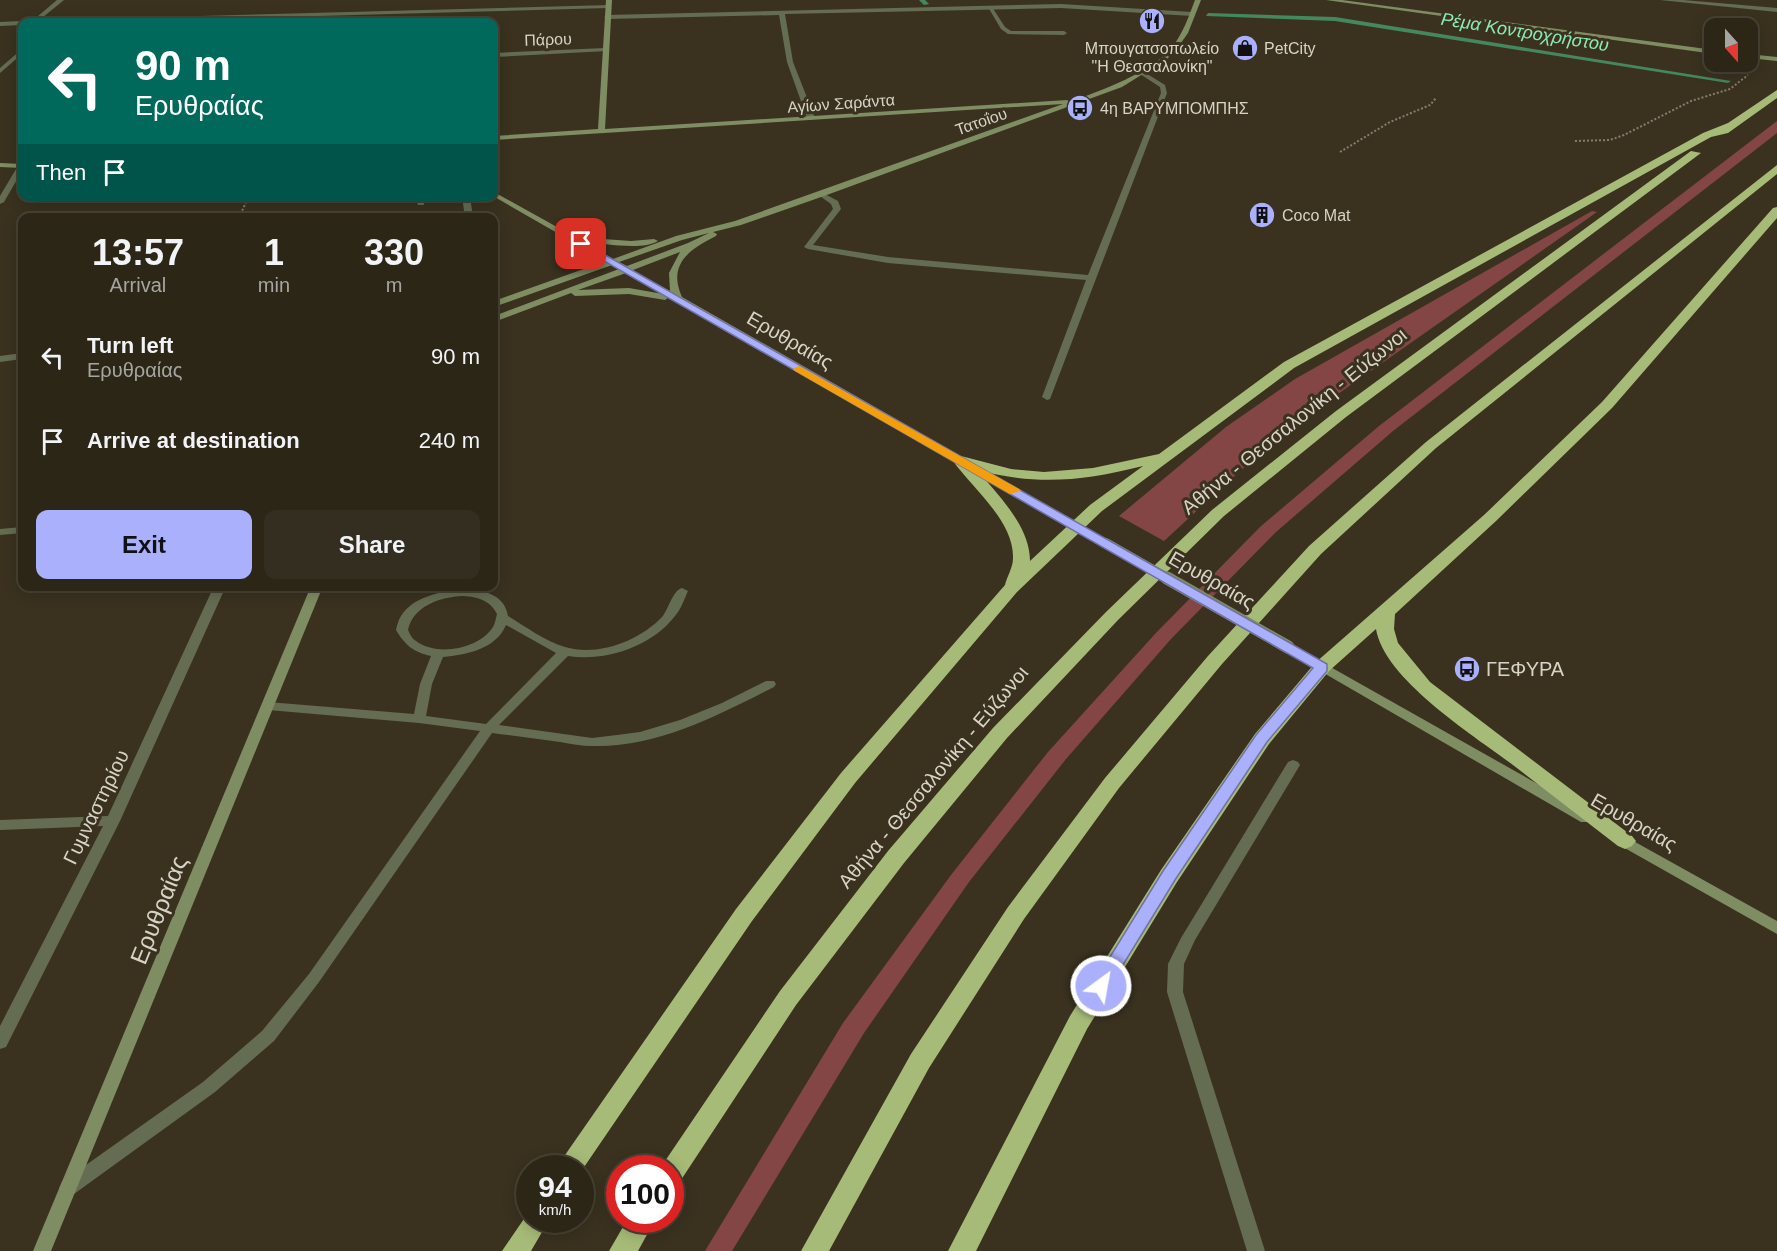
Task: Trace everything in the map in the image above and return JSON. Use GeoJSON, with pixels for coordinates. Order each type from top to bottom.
{"type":"FeatureCollection","features":[{"type":"Feature","properties":{"kind":"highway","name":"Αθήνα - Θεσσαλονίκη - Εύζωνοι"},"geometry":{"type":"LineString","coordinates":[[683,1155],[788,998],[896,857],[1000,733],[1112,616],[1218,513],[1341,414],[1777,93]]}},
{"type":"Feature","properties":{"kind":"highway"},"geometry":{"type":"LineString","coordinates":[[578,1155],[652,1045],[751,906],[848,778],[1011,588],[1096,508],[1289,365],[1707,135],[1733,125]]}},
{"type":"Feature","properties":{"kind":"highway"},"geometry":{"type":"LineString","coordinates":[[815,1251],[920,1061],[1017,913],[1112,783],[1215,660],[1315,550],[1431,446],[1777,168]]}},
{"type":"Feature","properties":{"kind":"highway"},"geometry":{"type":"LineString","coordinates":[[962,1251],[1078,1023],[1169,876],[1262,739],[1322,667],[1490,518],[1608,405],[1777,211]]}},
{"type":"Feature","properties":{"kind":"highway"},"geometry":{"type":"LineString","coordinates":[[961,461],[1030,476],[1072,475],[1109,470],[1166,455]]}},
{"type":"Feature","properties":{"kind":"highway"},"geometry":{"type":"LineString","coordinates":[[961,461],[998,508],[1018,540],[1022,554],[1021,567],[1011,588]]}},
{"type":"Feature","properties":{"kind":"highway"},"geometry":{"type":"LineString","coordinates":[[1387,609],[1384,622],[1385,635],[1399,659],[1415,676],[1468,722],[1625,841]]}},
{"type":"Feature","properties":{"kind":"highway"},"geometry":{"type":"LineString","coordinates":[[516,1251],[528,1233]]}},
{"type":"Feature","properties":{"kind":"highway"},"geometry":{"type":"LineString","coordinates":[[623,1251],[634,1233]]}},
{"type":"Feature","properties":{"kind":"main road","name":"Τατοΐου"},"geometry":{"type":"LineString","coordinates":[[610,261],[679,238],[738,223],[1083,101],[1142,73],[1174,49],[1198,0]]}},
{"type":"Feature","properties":{"kind":"main road"},"geometry":{"type":"LineString","coordinates":[[1329,0],[1704,51]]}},
{"type":"Feature","properties":{"kind":"main road"},"geometry":{"type":"LineString","coordinates":[[602,131],[604,50],[609,3]]}},
{"type":"Feature","properties":{"kind":"main road"},"geometry":{"type":"LineString","coordinates":[[1758,57],[1773,58]]}},
{"type":"Feature","properties":{"kind":"main road","name":"Αγίων Σαράντα"},"geometry":{"type":"LineString","coordinates":[[498,138],[1083,101]]}},
{"type":"Feature","properties":{"kind":"main road"},"geometry":{"type":"LineString","coordinates":[[0,165],[18,166]]}},
{"type":"Feature","properties":{"kind":"main road","name":"Ερυθραίας"},"geometry":{"type":"LineString","coordinates":[[498,196],[1625,841],[1770,921],[1777,928]]}},
{"type":"Feature","properties":{"kind":"main road","name":"Τατοΐου"},"geometry":{"type":"LineString","coordinates":[[626,270],[691,245],[738,223]]}},
{"type":"Feature","properties":{"kind":"main road"},"geometry":{"type":"LineString","coordinates":[[571,239],[631,243],[679,238]]}},
{"type":"Feature","properties":{"kind":"main road"},"geometry":{"type":"LineString","coordinates":[[679,301],[674,291],[673,272],[676,263],[691,245]]}},
{"type":"Feature","properties":{"kind":"main road"},"geometry":{"type":"LineString","coordinates":[[498,303],[610,261]]}},
{"type":"Feature","properties":{"kind":"main road"},"geometry":{"type":"LineString","coordinates":[[498,317],[545,298],[626,270]]}},
{"type":"Feature","properties":{"kind":"main road"},"geometry":{"type":"LineString","coordinates":[[545,298],[601,291],[656,295],[679,301]]}},
{"type":"Feature","properties":{"kind":"main road","name":"Ερυθραίας"},"geometry":{"type":"LineString","coordinates":[[42,1251],[315,591]]}},
{"type":"Feature","properties":{"kind":"street"},"geometry":{"type":"LineString","coordinates":[[39,18],[61,0]]}},
{"type":"Feature","properties":{"kind":"street"},"geometry":{"type":"LineString","coordinates":[[912,0],[917,9]]}},
{"type":"Feature","properties":{"kind":"street"},"geometry":{"type":"LineString","coordinates":[[1663,0],[1777,10]]}},
{"type":"Feature","properties":{"kind":"street"},"geometry":{"type":"LineString","coordinates":[[184,18],[352,14],[609,3]]}},
{"type":"Feature","properties":{"kind":"street"},"geometry":{"type":"LineString","coordinates":[[607,17],[1074,6],[1192,14]]}},
{"type":"Feature","properties":{"kind":"street"},"geometry":{"type":"LineString","coordinates":[[352,14],[356,7]]}},
{"type":"Feature","properties":{"kind":"street"},"geometry":{"type":"LineString","coordinates":[[990,8],[1006,32],[1064,33]]}},
{"type":"Feature","properties":{"kind":"street"},"geometry":{"type":"LineString","coordinates":[[783,12],[790,62],[811,118]]}},
{"type":"Feature","properties":{"kind":"street"},"geometry":{"type":"LineString","coordinates":[[0,24],[18,23]]}},
{"type":"Feature","properties":{"kind":"street","name":"Πάρου"},"geometry":{"type":"LineString","coordinates":[[498,55],[604,50]]}},
{"type":"Feature","properties":{"kind":"street"},"geometry":{"type":"LineString","coordinates":[[0,71],[18,55]]}},
{"type":"Feature","properties":{"kind":"street"},"geometry":{"type":"LineString","coordinates":[[1047,397],[1164,93],[1163,86],[1142,73]]}},
{"type":"Feature","properties":{"kind":"street"},"geometry":{"type":"LineString","coordinates":[[0,202],[18,173]]}},
{"type":"Feature","properties":{"kind":"street"},"geometry":{"type":"LineString","coordinates":[[821,194],[835,203],[837,209],[808,247],[888,260],[1091,278]]}},
{"type":"Feature","properties":{"kind":"street"},"geometry":{"type":"LineString","coordinates":[[0,360],[18,357]]}},
{"type":"Feature","properties":{"kind":"street"},"geometry":{"type":"LineString","coordinates":[[0,532],[18,530]]}},
{"type":"Feature","properties":{"kind":"street","name":"Γυμναστηρίου"},"geometry":{"type":"LineString","coordinates":[[0,1042],[113,821],[218,591]]}},
{"type":"Feature","properties":{"kind":"street"},"geometry":{"type":"LineString","coordinates":[[503,618],[497,631],[483,643],[458,652],[438,653],[415,648],[404,638],[402,630],[410,612],[426,601],[456,593],[478,594],[496,602],[503,618],[565,651],[585,653],[606,651],[625,646],[644,637],[670,615],[682,591]]}},
{"type":"Feature","properties":{"kind":"street"},"geometry":{"type":"LineString","coordinates":[[68,1189],[208,1087],[268,1036],[314,978],[488,729],[565,651]]}},
{"type":"Feature","properties":{"kind":"street"},"geometry":{"type":"LineString","coordinates":[[419,719],[428,677],[438,653]]}},
{"type":"Feature","properties":{"kind":"street"},"geometry":{"type":"LineString","coordinates":[[268,706],[419,719],[572,741],[616,741],[673,729],[770,684]]}},
{"type":"Feature","properties":{"kind":"street"},"geometry":{"type":"LineString","coordinates":[[1256,1251],[1175,992],[1176,964],[1189,938],[1293,765]]}},
{"type":"Feature","properties":{"kind":"street"},"geometry":{"type":"LineString","coordinates":[[0,825],[113,821]]}},
{"type":"Feature","properties":{"kind":"path"},"geometry":{"type":"LineString","coordinates":[[1575,141],[1610,140],[1624,135],[1690,101],[1730,89],[1773,58]]}},
{"type":"Feature","properties":{"kind":"path"},"geometry":{"type":"LineString","coordinates":[[1340,152],[1390,122],[1430,105],[1436,98]]}},
{"type":"Feature","properties":{"kind":"path"},"geometry":{"type":"LineString","coordinates":[[242,213],[246,202]]}},
{"type":"Feature","properties":{"kind":"shaded area"},"geometry":{"type":"Polygon","coordinates":[[[1777,121],[1777,133],[1393,431],[1276,532],[1171,639],[1066,759],[969,882],[864,1033],[732,1251],[705,1251],[843,1023],[951,875],[1048,752],[1155,634],[1260,527],[1379,426],[1777,121]]]}},
{"type":"Feature","properties":{"kind":"shaded area"},"geometry":{"type":"Polygon","coordinates":[[[1592,211],[1597,212],[1328,401],[1252,460],[1164,541],[1119,516],[1226,427],[1295,379],[1592,211]]]}},
{"type":"Feature","properties":{"kind":"waterway"},"geometry":{"type":"LineString","coordinates":[[922,0],[926,4]]}},
{"type":"Feature","properties":{"kind":"waterway","name":"Ρέμα Κοντροχρήστου"},"geometry":{"type":"LineString","coordinates":[[1208,15],[1335,19],[1728,81]]}},
{"type":"Feature","properties":{"kind":"slow traffic"},"geometry":{"type":"LineString","coordinates":[[799,369],[1015,491]]}},
{"type":"Feature","properties":{"kind":"place","name":"Μπουγατσοπωλείο \"Η Θεσσαλονίκη\""},"geometry":{"type":"Point","coordinates":[1152,21]}},
{"type":"Feature","properties":{"kind":"place","name":"PetCity"},"geometry":{"type":"Point","coordinates":[1245,48]}},
{"type":"Feature","properties":{"kind":"place","name":"4η ΒΑΡΥΜΠΟΜΠΗΣ"},"geometry":{"type":"Point","coordinates":[1080,108]}},
{"type":"Feature","properties":{"kind":"place","name":"Coco Mat"},"geometry":{"type":"Point","coordinates":[1262,215]}},
{"type":"Feature","properties":{"kind":"place","name":"ΓΕΦΥΡΑ"},"geometry":{"type":"Point","coordinates":[1467,669]}},
{"type":"Feature","properties":{"kind":"route"},"geometry":{"type":"LineString","coordinates":[[581,244],[1322,667],[1262,739],[1169,876],[1101,986]]}}]}
